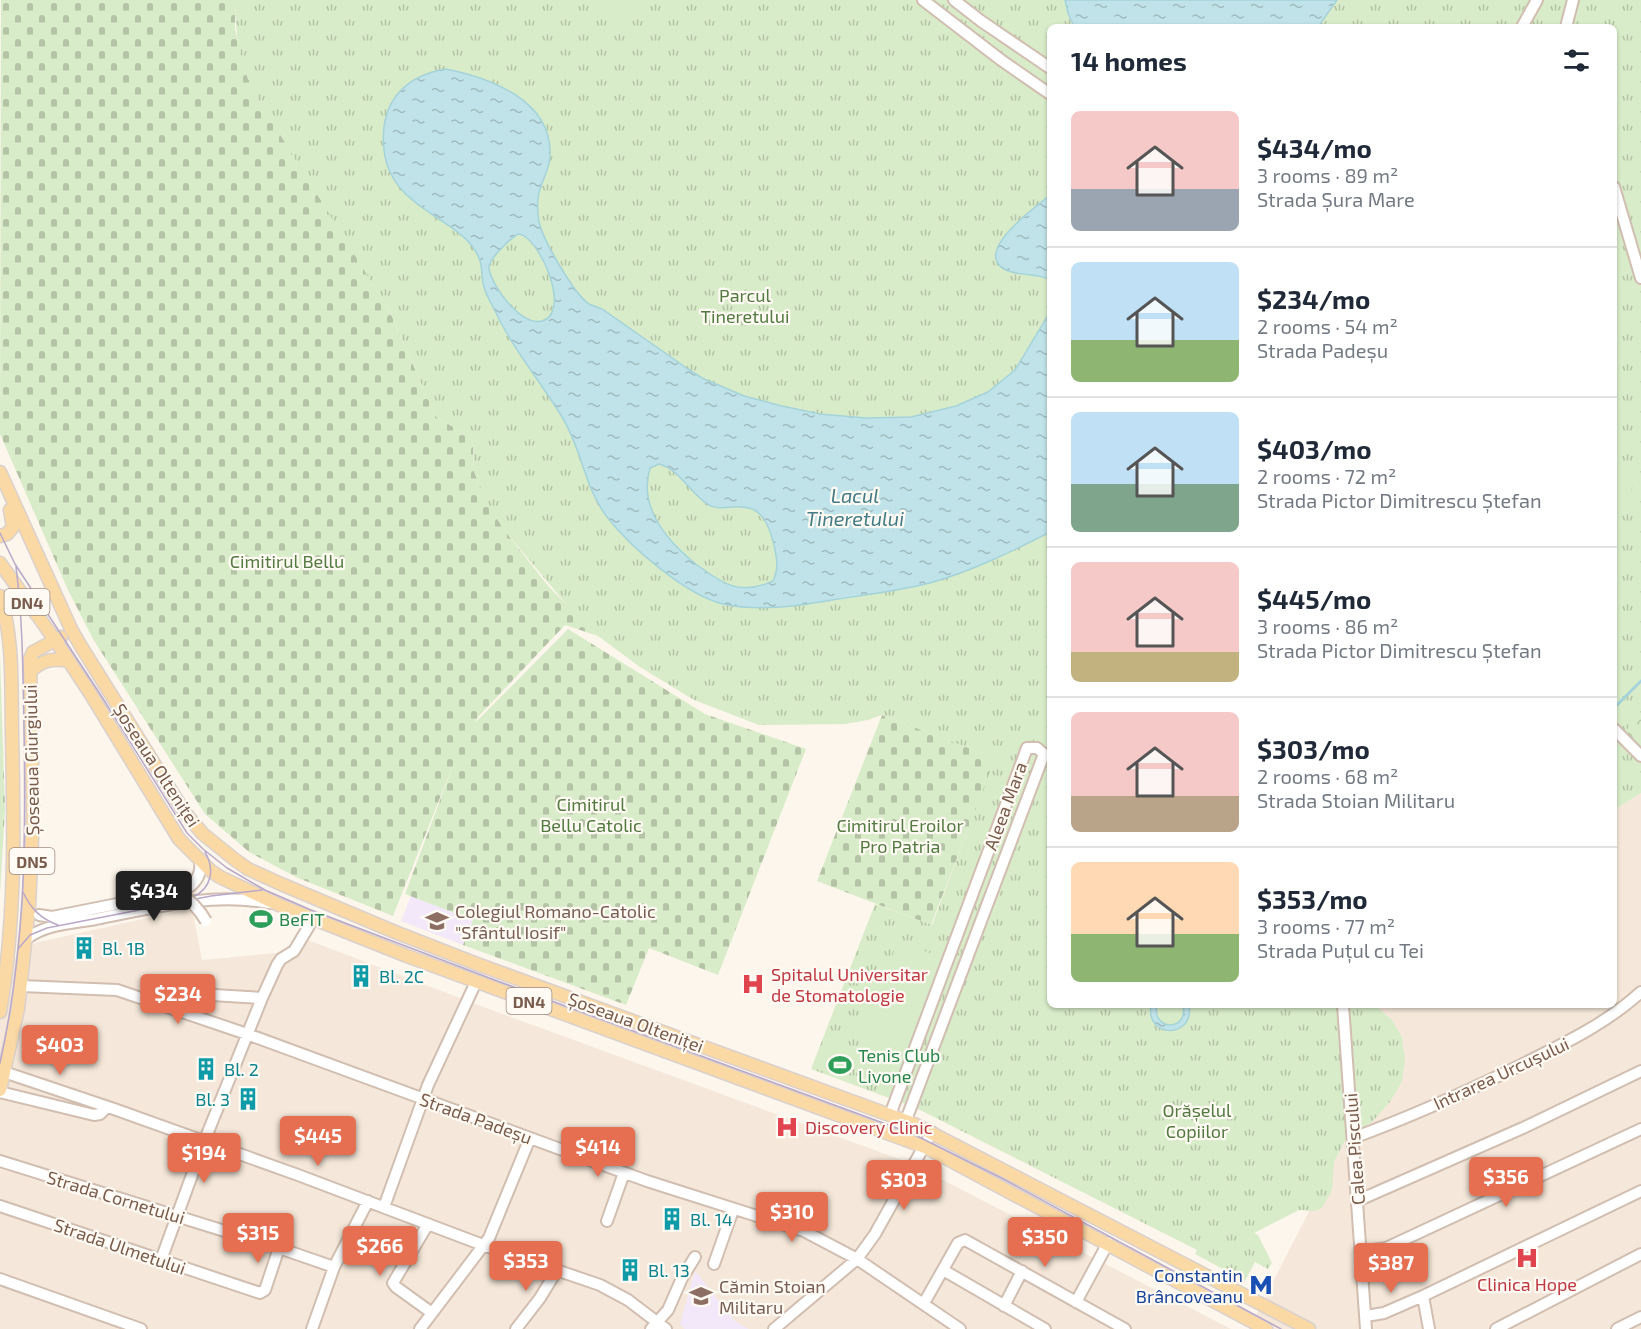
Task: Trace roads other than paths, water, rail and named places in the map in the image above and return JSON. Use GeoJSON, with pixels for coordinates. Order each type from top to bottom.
{"type":"FeatureCollection","features":[{"type":"Feature","properties":{"kind":"main road"},"geometry":{"type":"LineString","coordinates":[[0,536],[10,531],[14,522],[1,486],[1,475]]}},
{"type":"Feature","properties":{"kind":"main road","name":"Șoseaua Olteniței"},"geometry":{"type":"LineString","coordinates":[[1,475],[72,631],[189,818],[210,841],[248,869],[416,940],[906,1120],[1309,1329]]}},
{"type":"Feature","properties":{"kind":"main road","name":"Șoseaua Olteniței"},"geometry":{"type":"LineString","coordinates":[[0,563],[69,661],[169,825],[185,847],[211,872],[228,882],[310,918],[476,982],[925,1147],[1266,1329]]}},
{"type":"Feature","properties":{"kind":"main road","name":"Șoseaua Giurgiului"},"geometry":{"type":"LineString","coordinates":[[0,596],[8,629],[14,816],[11,898],[0,1012]]}},
{"type":"Feature","properties":{"kind":"main road","name":"Șoseaua Giurgiului"},"geometry":{"type":"LineString","coordinates":[[0,1091],[21,986],[29,906],[33,816],[30,659],[33,652],[72,631]]}},
{"type":"Feature","properties":{"kind":"main road"},"geometry":{"type":"LineString","coordinates":[[30,672],[43,661],[52,659],[69,661]]}},
{"type":"Feature","properties":{"kind":"street"},"geometry":{"type":"LineString","coordinates":[[923,0],[1047,92]]}},
{"type":"Feature","properties":{"kind":"street"},"geometry":{"type":"LineString","coordinates":[[954,0],[1047,66]]}},
{"type":"Feature","properties":{"kind":"street"},"geometry":{"type":"LineString","coordinates":[[1524,24],[1537,0]]}},
{"type":"Feature","properties":{"kind":"street"},"geometry":{"type":"LineString","coordinates":[[1567,24],[1573,0]]}},
{"type":"Feature","properties":{"kind":"street"},"geometry":{"type":"LineString","coordinates":[[1001,60],[1013,43]]}},
{"type":"Feature","properties":{"kind":"street"},"geometry":{"type":"LineString","coordinates":[[1617,197],[1641,278]]}},
{"type":"Feature","properties":{"kind":"street"},"geometry":{"type":"LineString","coordinates":[[1617,732],[1641,756]]}},
{"type":"Feature","properties":{"kind":"street","name":"Aleea Mara"},"geometry":{"type":"LineString","coordinates":[[890,1115],[1027,748],[1037,748],[1044,754],[906,1120]]}},
{"type":"Feature","properties":{"kind":"street"},"geometry":{"type":"LineString","coordinates":[[39,915],[52,917],[182,891],[197,880],[201,870],[200,861]]}},
{"type":"Feature","properties":{"kind":"street"},"geometry":{"type":"LineString","coordinates":[[146,881],[163,885],[185,896],[195,905],[206,921]]}},
{"type":"Feature","properties":{"kind":"street"},"geometry":{"type":"LineString","coordinates":[[26,939],[39,930],[180,902],[242,899],[279,905]]}},
{"type":"Feature","properties":{"kind":"street"},"geometry":{"type":"LineString","coordinates":[[29,906],[58,926]]}},
{"type":"Feature","properties":{"kind":"street"},"geometry":{"type":"LineString","coordinates":[[161,1260],[204,1142],[262,998],[277,965],[281,959],[294,951],[309,926],[310,918]]}},
{"type":"Feature","properties":{"kind":"street"},"geometry":{"type":"LineString","coordinates":[[384,1208],[423,1099],[476,982]]}},
{"type":"Feature","properties":{"kind":"street","name":"Strada Padeșu"},"geometry":{"type":"LineString","coordinates":[[21,986],[117,990],[247,1034],[624,1173],[804,1232],[857,1259],[924,1303],[954,1328]]}},
{"type":"Feature","properties":{"kind":"street"},"geometry":{"type":"LineString","coordinates":[[145,999],[148,991],[262,998]]}},
{"type":"Feature","properties":{"kind":"street","name":"Intrarea Urcușului"},"geometry":{"type":"LineString","coordinates":[[1353,1138],[1448,1099],[1567,1042],[1615,1014],[1641,992]]}},
{"type":"Feature","properties":{"kind":"street","name":"Calea Piscului"},"geometry":{"type":"LineString","coordinates":[[1343,1008],[1366,1329]]}},
{"type":"Feature","properties":{"kind":"street"},"geometry":{"type":"LineString","coordinates":[[1357,1202],[1525,1127],[1641,1071]]}},
{"type":"Feature","properties":{"kind":"street"},"geometry":{"type":"LineString","coordinates":[[4,1072],[107,1107],[612,1291],[654,1325],[666,1329]]}},
{"type":"Feature","properties":{"kind":"street"},"geometry":{"type":"LineString","coordinates":[[0,1091],[94,1115],[100,1114],[107,1107]]}},
{"type":"Feature","properties":{"kind":"street"},"geometry":{"type":"LineString","coordinates":[[1361,1252],[1382,1249],[1402,1241],[1641,1130]]}},
{"type":"Feature","properties":{"kind":"street"},"geometry":{"type":"LineString","coordinates":[[774,1329],[857,1259],[875,1234],[932,1132]]}},
{"type":"Feature","properties":{"kind":"street"},"geometry":{"type":"LineString","coordinates":[[420,1329],[492,1233],[530,1138]]}},
{"type":"Feature","properties":{"kind":"street","name":"Strada Cornetului"},"geometry":{"type":"LineString","coordinates":[[0,1161],[334,1267]]}},
{"type":"Feature","properties":{"kind":"street"},"geometry":{"type":"LineString","coordinates":[[607,1221],[624,1173]]}},
{"type":"Feature","properties":{"kind":"street"},"geometry":{"type":"LineString","coordinates":[[1366,1316],[1384,1313],[1422,1296],[1641,1191]]}},
{"type":"Feature","properties":{"kind":"street"},"geometry":{"type":"LineString","coordinates":[[312,1329],[334,1267],[368,1202]]}},
{"type":"Feature","properties":{"kind":"street","name":"Strada Ulmetului"},"geometry":{"type":"LineString","coordinates":[[0,1206],[260,1293],[265,1290],[279,1248]]}},
{"type":"Feature","properties":{"kind":"street"},"geometry":{"type":"LineString","coordinates":[[714,1264],[733,1210]]}},
{"type":"Feature","properties":{"kind":"street"},"geometry":{"type":"LineString","coordinates":[[428,1224],[393,1283],[432,1313]]}},
{"type":"Feature","properties":{"kind":"street"},"geometry":{"type":"LineString","coordinates":[[924,1303],[958,1243],[962,1240],[1022,1271],[1120,1328]]}},
{"type":"Feature","properties":{"kind":"street"},"geometry":{"type":"LineString","coordinates":[[1076,1302],[1108,1243]]}},
{"type":"Feature","properties":{"kind":"street"},"geometry":{"type":"LineString","coordinates":[[1496,1329],[1641,1254]]}},
{"type":"Feature","properties":{"kind":"street"},"geometry":{"type":"LineString","coordinates":[[654,1325],[668,1310],[682,1278],[695,1257]]}},
{"type":"Feature","properties":{"kind":"street"},"geometry":{"type":"LineString","coordinates":[[516,1329],[557,1270]]}},
{"type":"Feature","properties":{"kind":"street"},"geometry":{"type":"LineString","coordinates":[[943,1270],[1045,1329]]}},
{"type":"Feature","properties":{"kind":"street"},"geometry":{"type":"LineString","coordinates":[[1004,1306],[1022,1271]]}},
{"type":"Feature","properties":{"kind":"street"},"geometry":{"type":"LineString","coordinates":[[0,1279],[141,1329]]}},
{"type":"Feature","properties":{"kind":"street"},"geometry":{"type":"LineString","coordinates":[[1422,1296],[1429,1329]]}},
{"type":"Feature","properties":{"kind":"street"},"geometry":{"type":"LineString","coordinates":[[1617,1329],[1641,1317]]}},
{"type":"Feature","properties":{"kind":"water"},"geometry":{"type":"Polygon","coordinates":[[[1065,0],[1337,0],[1320,24],[1073,24],[1065,0]]]}},
{"type":"Feature","properties":{"kind":"water","name":"Lacul Tineretului"},"geometry":{"type":"Polygon","coordinates":[[[446,69],[463,73],[499,86],[530,106],[541,120],[548,136],[550,155],[539,193],[539,222],[553,253],[575,290],[589,304],[602,309],[702,378],[744,396],[820,414],[866,418],[911,417],[956,406],[988,392],[1015,370],[1047,317],[1047,534],[961,573],[930,583],[881,593],[791,606],[750,608],[723,604],[692,591],[676,580],[630,542],[599,505],[569,429],[510,339],[486,293],[480,261],[472,246],[460,234],[414,201],[400,188],[390,171],[384,150],[385,119],[397,95],[417,78],[446,69]],[[518,234],[505,245],[495,255],[489,269],[496,286],[517,312],[525,318],[542,321],[551,315],[554,304],[553,290],[543,259],[526,237],[518,234]],[[659,464],[650,468],[647,483],[648,497],[658,523],[676,546],[697,565],[728,584],[748,588],[773,581],[777,568],[776,555],[769,528],[761,516],[750,508],[711,506],[667,467],[659,464]]]}},
{"type":"Feature","properties":{"kind":"water"},"geometry":{"type":"Polygon","coordinates":[[[1047,198],[1047,279],[1009,271],[997,261],[996,251],[1011,229],[1047,198]]]}},
{"type":"Feature","properties":{"kind":"water"},"geometry":{"type":"Polygon","coordinates":[[[1151,1008],[1157,1008],[1159,1020],[1164,1024],[1176,1024],[1181,1020],[1183,1008],[1189,1008],[1189,1016],[1185,1024],[1178,1029],[1162,1029],[1155,1024],[1151,1016],[1151,1008]]]}},
{"type":"Feature","properties":{"kind":"waterway"},"geometry":{"type":"LineString","coordinates":[[1617,705],[1641,681]]}},
{"type":"Feature","properties":{"kind":"tram line"},"geometry":{"type":"LineString","coordinates":[[0,533],[15,564],[187,833],[227,868],[265,890],[311,910],[913,1134],[1003,1179],[1281,1329]]}},
{"type":"Feature","properties":{"kind":"tram line"},"geometry":{"type":"LineString","coordinates":[[0,1063],[15,980],[24,857],[23,670],[16,567]]}},
{"type":"Feature","properties":{"kind":"tram line"},"geometry":{"type":"LineString","coordinates":[[193,897],[204,889],[210,878],[210,865],[205,852]]}},
{"type":"Feature","properties":{"kind":"tram line"},"geometry":{"type":"LineString","coordinates":[[18,949],[30,935],[47,928],[211,896],[262,890]]}},
{"type":"Feature","properties":{"kind":"tram line"},"geometry":{"type":"LineString","coordinates":[[23,892],[37,913],[58,925]]}},
{"type":"Feature","properties":{"kind":"place","name":"BeFIT"},"geometry":{"type":"Point","coordinates":[261,919]}},
{"type":"Feature","properties":{"kind":"place","name":"Colegiul Romano-Catolic \"Sfântul Iosif\""},"geometry":{"type":"Point","coordinates":[437,921]}},
{"type":"Feature","properties":{"kind":"place","name":"Bl. 1B"},"geometry":{"type":"Point","coordinates":[84,948]}},
{"type":"Feature","properties":{"kind":"place","name":"Bl. 2C"},"geometry":{"type":"Point","coordinates":[361,976]}},
{"type":"Feature","properties":{"kind":"place","name":"Spitalul Universitar de Stomatologie"},"geometry":{"type":"Point","coordinates":[753,984]}},
{"type":"Feature","properties":{"kind":"place","name":"Tenis Club Livone"},"geometry":{"type":"Point","coordinates":[840,1065]}},
{"type":"Feature","properties":{"kind":"place","name":"Bl. 2"},"geometry":{"type":"Point","coordinates":[206,1069]}},
{"type":"Feature","properties":{"kind":"place","name":"Bl. 3"},"geometry":{"type":"Point","coordinates":[248,1099]}},
{"type":"Feature","properties":{"kind":"place","name":"Discovery Clinic"},"geometry":{"type":"Point","coordinates":[787,1127]}},
{"type":"Feature","properties":{"kind":"place","name":"Bl. 14"},"geometry":{"type":"Point","coordinates":[672,1219]}},
{"type":"Feature","properties":{"kind":"place","name":"Clinica Hope"},"geometry":{"type":"Point","coordinates":[1527,1258]}},
{"type":"Feature","properties":{"kind":"place","name":"Bl. 13"},"geometry":{"type":"Point","coordinates":[630,1270]}},
{"type":"Feature","properties":{"kind":"place","name":"Constantin Brâncoveanu"},"geometry":{"type":"Point","coordinates":[1261,1285]}},
{"type":"Feature","properties":{"kind":"place","name":"Cămin Stoian Militaru"},"geometry":{"type":"Point","coordinates":[701,1296]}},
{"type":"Feature","properties":{"kind":"park label","name":"Parcul Tineretului"},"geometry":{"type":"Point","coordinates":[745,305]}},
{"type":"Feature","properties":{"kind":"park label","name":"Cimitirul Bellu"},"geometry":{"type":"Point","coordinates":[287,561]}},
{"type":"Feature","properties":{"kind":"park label","name":"Cimitirul Bellu Catolic"},"geometry":{"type":"Point","coordinates":[591,814]}},
{"type":"Feature","properties":{"kind":"park label","name":"Cimitirul Eroilor Pro Patria"},"geometry":{"type":"Point","coordinates":[900,835]}},
{"type":"Feature","properties":{"kind":"park label","name":"Orășelul Copiilor"},"geometry":{"type":"Point","coordinates":[1197,1120]}}]}
